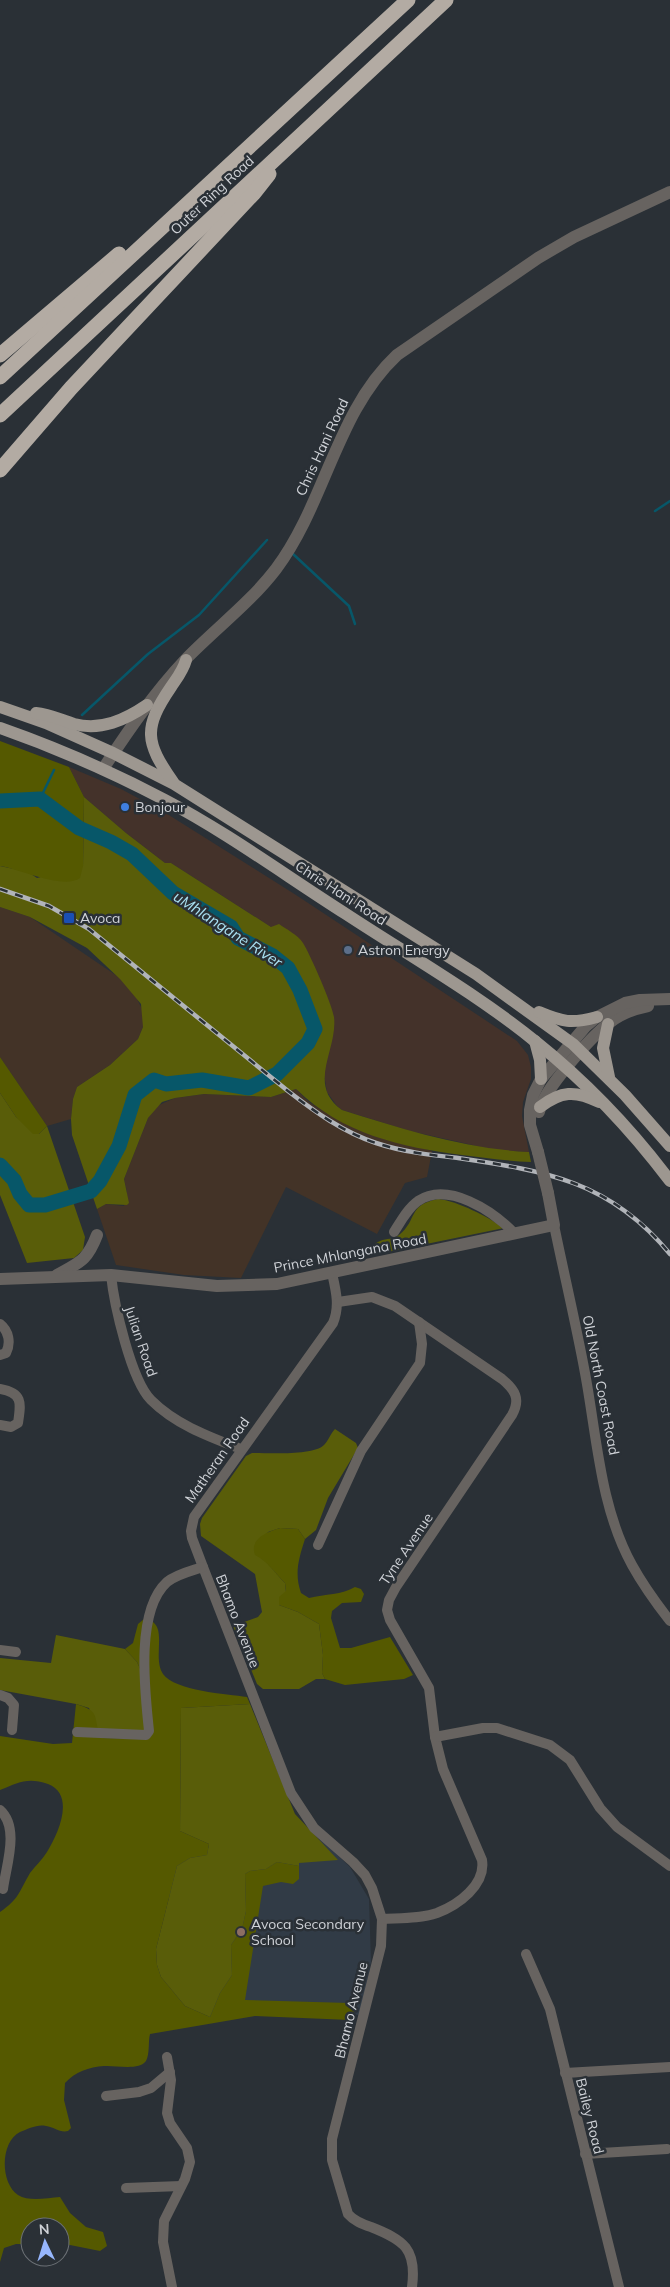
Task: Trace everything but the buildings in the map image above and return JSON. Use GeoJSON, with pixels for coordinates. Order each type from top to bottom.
{"type":"FeatureCollection","features":[{"type":"Feature","properties":{"kind":"highway","name":"Outer Ring Road"},"geometry":{"type":"LineString","coordinates":[[0,377],[408,0]]}},
{"type":"Feature","properties":{"kind":"highway","name":"Outer Ring Road"},"geometry":{"type":"LineString","coordinates":[[0,415],[446,0]]}},
{"type":"Feature","properties":{"kind":"highway"},"geometry":{"type":"LineString","coordinates":[[0,355],[329,73]]}},
{"type":"Feature","properties":{"kind":"highway"},"geometry":{"type":"LineString","coordinates":[[0,470],[71,388],[254,193],[297,137]]}},
{"type":"Feature","properties":{"kind":"main road"},"geometry":{"type":"LineString","coordinates":[[174,784],[154,751],[151,739],[151,725],[156,711],[182,671],[186,660]]}},
{"type":"Feature","properties":{"kind":"main road"},"geometry":{"type":"LineString","coordinates":[[6,708],[44,714],[74,724],[98,726],[123,719],[147,705]]}},
{"type":"Feature","properties":{"kind":"main road"},"geometry":{"type":"LineString","coordinates":[[6,708],[114,753]]}},
{"type":"Feature","properties":{"kind":"main road"},"geometry":{"type":"LineString","coordinates":[[0,728],[46,744],[103,769]]}},
{"type":"Feature","properties":{"kind":"main road","name":"Chris Hani Road"},"geometry":{"type":"LineString","coordinates":[[114,753],[174,784],[476,974],[516,1002],[577,1048],[653,1125],[670,1146]]}},
{"type":"Feature","properties":{"kind":"main road","name":"Chris Hani Road"},"geometry":{"type":"LineString","coordinates":[[103,769],[166,801],[228,838],[462,990],[535,1041],[563,1064],[607,1107],[649,1153],[670,1180]]}},
{"type":"Feature","properties":{"kind":"main road"},"geometry":{"type":"LineString","coordinates":[[516,1002],[560,1021],[578,1022],[597,1016]]}},
{"type":"Feature","properties":{"kind":"main road"},"geometry":{"type":"LineString","coordinates":[[608,1024],[603,1048],[609,1080]]}},
{"type":"Feature","properties":{"kind":"main road"},"geometry":{"type":"LineString","coordinates":[[535,1041],[540,1060],[541,1079]]}},
{"type":"Feature","properties":{"kind":"main road"},"geometry":{"type":"LineString","coordinates":[[540,1107],[552,1098],[573,1093],[592,1099],[607,1107]]}},
{"type":"Feature","properties":{"kind":"street","name":"Chris Hani Road"},"geometry":{"type":"LineString","coordinates":[[103,769],[147,705],[186,660],[225,624],[276,569],[292,543],[325,479],[339,442],[380,371],[397,355],[538,258],[574,237],[670,192]]}},
{"type":"Feature","properties":{"kind":"street"},"geometry":{"type":"LineString","coordinates":[[577,1048],[585,1027],[597,1016],[625,1003],[640,1000],[670,999]]}},
{"type":"Feature","properties":{"kind":"street"},"geometry":{"type":"LineString","coordinates":[[563,1064],[577,1048],[608,1024],[633,1010],[670,1004]]}},
{"type":"Feature","properties":{"kind":"street","name":"Old North Coast Road"},"geometry":{"type":"LineString","coordinates":[[563,1064],[541,1079],[533,1095],[530,1125],[548,1193],[585,1372],[606,1491],[614,1521],[631,1563],[649,1594],[670,1621]]}},
{"type":"Feature","properties":{"kind":"street","name":"Old North Coast Road"},"geometry":{"type":"LineString","coordinates":[[537,1146],[540,1107],[563,1064]]}},
{"type":"Feature","properties":{"kind":"street"},"geometry":{"type":"LineString","coordinates":[[394,1232],[416,1202],[426,1196],[442,1193],[464,1200],[492,1214],[514,1233]]}},
{"type":"Feature","properties":{"kind":"street","name":"Prince Mhlangana Road"},"geometry":{"type":"LineString","coordinates":[[0,1279],[111,1275],[217,1286],[277,1284],[554,1225]]}},
{"type":"Feature","properties":{"kind":"street"},"geometry":{"type":"LineString","coordinates":[[54,1276],[82,1260],[90,1252],[97,1235]]}},
{"type":"Feature","properties":{"kind":"street","name":"Matheran Road"},"geometry":{"type":"LineString","coordinates":[[202,1567],[191,1530],[194,1516],[333,1323],[337,1313],[338,1302],[332,1273]]}},
{"type":"Feature","properties":{"kind":"street","name":"Julian Road"},"geometry":{"type":"LineString","coordinates":[[111,1275],[114,1305],[144,1391],[157,1406],[182,1423],[241,1449]]}},
{"type":"Feature","properties":{"kind":"street","name":"Tyne Avenue"},"geometry":{"type":"LineString","coordinates":[[338,1302],[360,1298],[382,1299],[502,1379],[511,1387],[517,1398],[517,1407],[389,1600],[387,1610],[390,1620],[429,1688],[435,1737],[442,1769],[482,1860],[482,1875],[472,1889],[437,1913],[382,1919]]}},
{"type":"Feature","properties":{"kind":"street"},"geometry":{"type":"LineString","coordinates":[[318,1545],[361,1451],[420,1363],[422,1344],[419,1322]]}},
{"type":"Feature","properties":{"kind":"street"},"geometry":{"type":"LineString","coordinates":[[0,1324],[8,1333],[8,1348],[6,1353],[0,1355]]}},
{"type":"Feature","properties":{"kind":"street"},"geometry":{"type":"LineString","coordinates":[[0,1389],[16,1393],[19,1402],[18,1423],[11,1427],[0,1425]]}},
{"type":"Feature","properties":{"kind":"street"},"geometry":{"type":"LineString","coordinates":[[77,1732],[146,1735],[149,1731],[144,1686],[146,1628],[163,1587],[174,1577],[202,1567]]}},
{"type":"Feature","properties":{"kind":"street","name":"Bhamo Avenue"},"geometry":{"type":"LineString","coordinates":[[202,1567],[291,1794],[314,1828],[365,1875],[372,1888],[382,1919],[381,1946],[331,2150],[348,2214],[353,2220],[392,2236],[407,2248],[412,2257],[412,2287]]}},
{"type":"Feature","properties":{"kind":"street"},"geometry":{"type":"LineString","coordinates":[[0,1650],[16,1652]]}},
{"type":"Feature","properties":{"kind":"street"},"geometry":{"type":"LineString","coordinates":[[0,1696],[8,1698],[14,1705],[12,1730]]}},
{"type":"Feature","properties":{"kind":"street"},"geometry":{"type":"LineString","coordinates":[[435,1737],[483,1728],[497,1728],[550,1745],[570,1760],[600,1808],[617,1827],[670,1866]]}},
{"type":"Feature","properties":{"kind":"street"},"geometry":{"type":"LineString","coordinates":[[0,1810],[9,1822],[10,1835],[3,1889]]}},
{"type":"Feature","properties":{"kind":"street","name":"Bailey Road"},"geometry":{"type":"LineString","coordinates":[[526,1954],[550,2009],[619,2287]]}},
{"type":"Feature","properties":{"kind":"street"},"geometry":{"type":"LineString","coordinates":[[167,2057],[170,2072],[167,2113],[170,2123],[187,2148],[190,2162],[181,2186],[167,2212],[163,2232],[172,2287]]}},
{"type":"Feature","properties":{"kind":"street"},"geometry":{"type":"LineString","coordinates":[[565,2073],[670,2066]]}},
{"type":"Feature","properties":{"kind":"street"},"geometry":{"type":"LineString","coordinates":[[106,2096],[139,2092],[151,2088],[170,2072]]}},
{"type":"Feature","properties":{"kind":"street"},"geometry":{"type":"LineString","coordinates":[[585,2154],[667,2149]]}},
{"type":"Feature","properties":{"kind":"street"},"geometry":{"type":"LineString","coordinates":[[126,2188],[181,2186]]}},
{"type":"Feature","properties":{"kind":"shaded area"},"geometry":{"type":"Polygon","coordinates":[[[0,741],[69,767],[84,797],[83,866],[80,878],[63,882],[41,878],[0,866],[0,741]]]}},
{"type":"Feature","properties":{"kind":"shaded area"},"geometry":{"type":"Polygon","coordinates":[[[69,767],[121,789],[164,812],[296,895],[517,1041],[528,1055],[531,1067],[531,1079],[523,1102],[522,1116],[529,1152],[499,1151],[410,1131],[342,1110],[337,1106],[327,1092],[324,1074],[271,927],[171,863],[165,863],[126,833],[84,797],[69,767]]]}},
{"type":"Feature","properties":{"kind":"shaded area"},"geometry":{"type":"Polygon","coordinates":[[[84,797],[165,863],[171,863],[271,927],[279,924],[301,940],[320,979],[334,1017],[334,1029],[325,1078],[326,1089],[331,1100],[342,1110],[434,1137],[481,1147],[529,1152],[531,1162],[439,1152],[373,1136],[333,1117],[296,1089],[271,1097],[204,1094],[162,1102],[148,1118],[124,1179],[129,1203],[127,1205],[106,1204],[97,1209],[72,1135],[73,1099],[77,1087],[110,1065],[138,1039],[143,1027],[141,1004],[120,979],[87,948],[30,917],[0,907],[0,866],[28,872],[37,878],[83,866],[84,797]]]}},
{"type":"Feature","properties":{"kind":"shaded area"},"geometry":{"type":"Polygon","coordinates":[[[0,907],[30,917],[120,978],[136,997],[143,1011],[143,1027],[138,1039],[110,1065],[77,1087],[73,1099],[71,1119],[47,1126],[0,1057],[0,907]]]}},
{"type":"Feature","properties":{"kind":"shaded area"},"geometry":{"type":"Polygon","coordinates":[[[0,1057],[47,1126],[39,1134],[33,1134],[16,1117],[0,1093],[0,1057]]]}},
{"type":"Feature","properties":{"kind":"shaded area"},"geometry":{"type":"Polygon","coordinates":[[[296,1089],[309,1102],[333,1117],[432,1151],[427,1177],[405,1183],[377,1234],[286,1187],[241,1278],[184,1275],[116,1265],[97,1209],[106,1204],[124,1206],[127,1192],[124,1179],[148,1118],[157,1106],[175,1098],[204,1094],[271,1097],[296,1089]]]}},
{"type":"Feature","properties":{"kind":"shaded area"},"geometry":{"type":"Polygon","coordinates":[[[0,1093],[16,1117],[39,1134],[47,1126],[85,1237],[83,1250],[74,1258],[27,1263],[0,1195],[0,1093]]]}},
{"type":"Feature","properties":{"kind":"shaded area"},"geometry":{"type":"Polygon","coordinates":[[[438,1199],[446,1200],[472,1210],[504,1228],[363,1257],[377,1242],[399,1235],[409,1224],[417,1209],[422,1205],[438,1199]]]}},
{"type":"Feature","properties":{"kind":"shaded area"},"geometry":{"type":"Polygon","coordinates":[[[335,1429],[356,1443],[358,1448],[328,1498],[316,1530],[305,1539],[298,1529],[280,1528],[268,1532],[255,1554],[268,1564],[285,1583],[286,1592],[279,1605],[298,1612],[319,1624],[323,1655],[322,1673],[325,1679],[316,1679],[299,1689],[263,1689],[257,1684],[233,1626],[258,1617],[262,1612],[255,1574],[201,1536],[200,1524],[202,1518],[246,1456],[252,1453],[290,1453],[318,1449],[326,1443],[335,1429]]]}},
{"type":"Feature","properties":{"kind":"shaded area"},"geometry":{"type":"Polygon","coordinates":[[[280,1528],[298,1529],[305,1539],[299,1559],[298,1572],[301,1593],[309,1598],[339,1593],[355,1587],[361,1589],[364,1594],[361,1602],[342,1603],[332,1611],[331,1618],[340,1648],[351,1648],[390,1637],[413,1675],[404,1679],[345,1685],[325,1679],[322,1673],[323,1655],[319,1624],[298,1612],[279,1605],[279,1597],[286,1591],[285,1583],[267,1564],[255,1555],[254,1549],[257,1540],[265,1534],[280,1528]]]}},
{"type":"Feature","properties":{"kind":"shaded area"},"geometry":{"type":"Polygon","coordinates":[[[144,1619],[152,1621],[157,1626],[160,1667],[163,1674],[169,1680],[202,1691],[247,1697],[250,1704],[181,1708],[180,1831],[209,1844],[207,1855],[190,1858],[177,1866],[156,1949],[157,1965],[161,1977],[185,2006],[210,2017],[220,1993],[232,1975],[231,1945],[242,1929],[246,1911],[245,1874],[250,1871],[266,1869],[277,1862],[299,1866],[299,1879],[293,1884],[281,1882],[263,1886],[245,2000],[349,2003],[355,2011],[350,2020],[255,2016],[150,2034],[147,2058],[143,2064],[133,2067],[98,2067],[88,2069],[73,2076],[65,2083],[64,2100],[71,2128],[68,2131],[62,2131],[39,2126],[20,2132],[13,2137],[9,2144],[6,2153],[5,2172],[12,2189],[22,2197],[38,2199],[60,2197],[70,2213],[86,2227],[103,2232],[107,2246],[100,2251],[70,2245],[70,2217],[20,2217],[20,2244],[4,2248],[0,2262],[0,1912],[15,1899],[30,1873],[47,1852],[60,1825],[63,1806],[61,1797],[56,1789],[41,1782],[24,1781],[0,1790],[0,1736],[53,1744],[72,1743],[76,1704],[93,1712],[101,1738],[144,1739],[149,1688],[137,1662],[125,1649],[133,1643],[138,1624],[144,1619]]]}},
{"type":"Feature","properties":{"kind":"shaded area"},"geometry":{"type":"Polygon","coordinates":[[[56,1635],[125,1649],[137,1662],[149,1688],[144,1739],[100,1738],[89,1708],[0,1690],[0,1658],[51,1663],[56,1635]]]}},
{"type":"Feature","properties":{"kind":"shaded area"},"geometry":{"type":"Polygon","coordinates":[[[250,1704],[295,1814],[338,1860],[299,1863],[299,1866],[277,1862],[266,1869],[250,1871],[245,1874],[246,1911],[242,1929],[231,1945],[232,1975],[220,1993],[210,2017],[185,2006],[161,1977],[157,1965],[156,1949],[177,1866],[190,1858],[207,1855],[209,1844],[180,1831],[181,1708],[250,1704]]]}},
{"type":"Feature","properties":{"kind":"shaded area","name":"Avoca Secondary School"},"geometry":{"type":"Polygon","coordinates":[[[322,1840],[350,1867],[369,1899],[371,1962],[360,2015],[252,2011],[210,2022],[153,1852],[322,1840]]]}},
{"type":"Feature","properties":{"kind":"waterway"},"geometry":{"type":"LineString","coordinates":[[655,511],[670,501]]}},
{"type":"Feature","properties":{"kind":"waterway"},"geometry":{"type":"LineString","coordinates":[[82,715],[148,654],[199,615],[267,540]]}},
{"type":"Feature","properties":{"kind":"waterway"},"geometry":{"type":"LineString","coordinates":[[293,554],[349,606],[355,624]]}},
{"type":"Feature","properties":{"kind":"waterway"},"geometry":{"type":"LineString","coordinates":[[40,799],[54,770]]}},
{"type":"Feature","properties":{"kind":"waterway","name":"uMhlangane River"},"geometry":{"type":"LineString","coordinates":[[0,801],[40,799],[79,828],[111,842],[132,854],[173,893],[231,927],[238,938],[273,956],[288,968],[300,990],[315,1029],[308,1043],[277,1074],[249,1088],[202,1080],[166,1084],[154,1080],[135,1095],[119,1146],[100,1181],[91,1191],[45,1205],[29,1205],[20,1194],[14,1180],[0,1165]]}},
{"type":"Feature","properties":{"kind":"railway"},"geometry":{"type":"LineString","coordinates":[[0,889],[49,906],[89,929],[288,1091],[319,1114],[352,1133],[396,1149],[520,1168],[574,1183],[600,1195],[624,1210],[647,1229],[670,1254]]}},
{"type":"Feature","properties":{"kind":"place","name":"Bonjour"},"geometry":{"type":"Point","coordinates":[125,807]}},
{"type":"Feature","properties":{"kind":"place","name":"Avoca"},"geometry":{"type":"Point","coordinates":[69,918]}},
{"type":"Feature","properties":{"kind":"place","name":"Astron Energy"},"geometry":{"type":"Point","coordinates":[348,950]}},
{"type":"Feature","properties":{"kind":"place","name":"Avoca Secondary School"},"geometry":{"type":"Point","coordinates":[241,1932]}}]}
